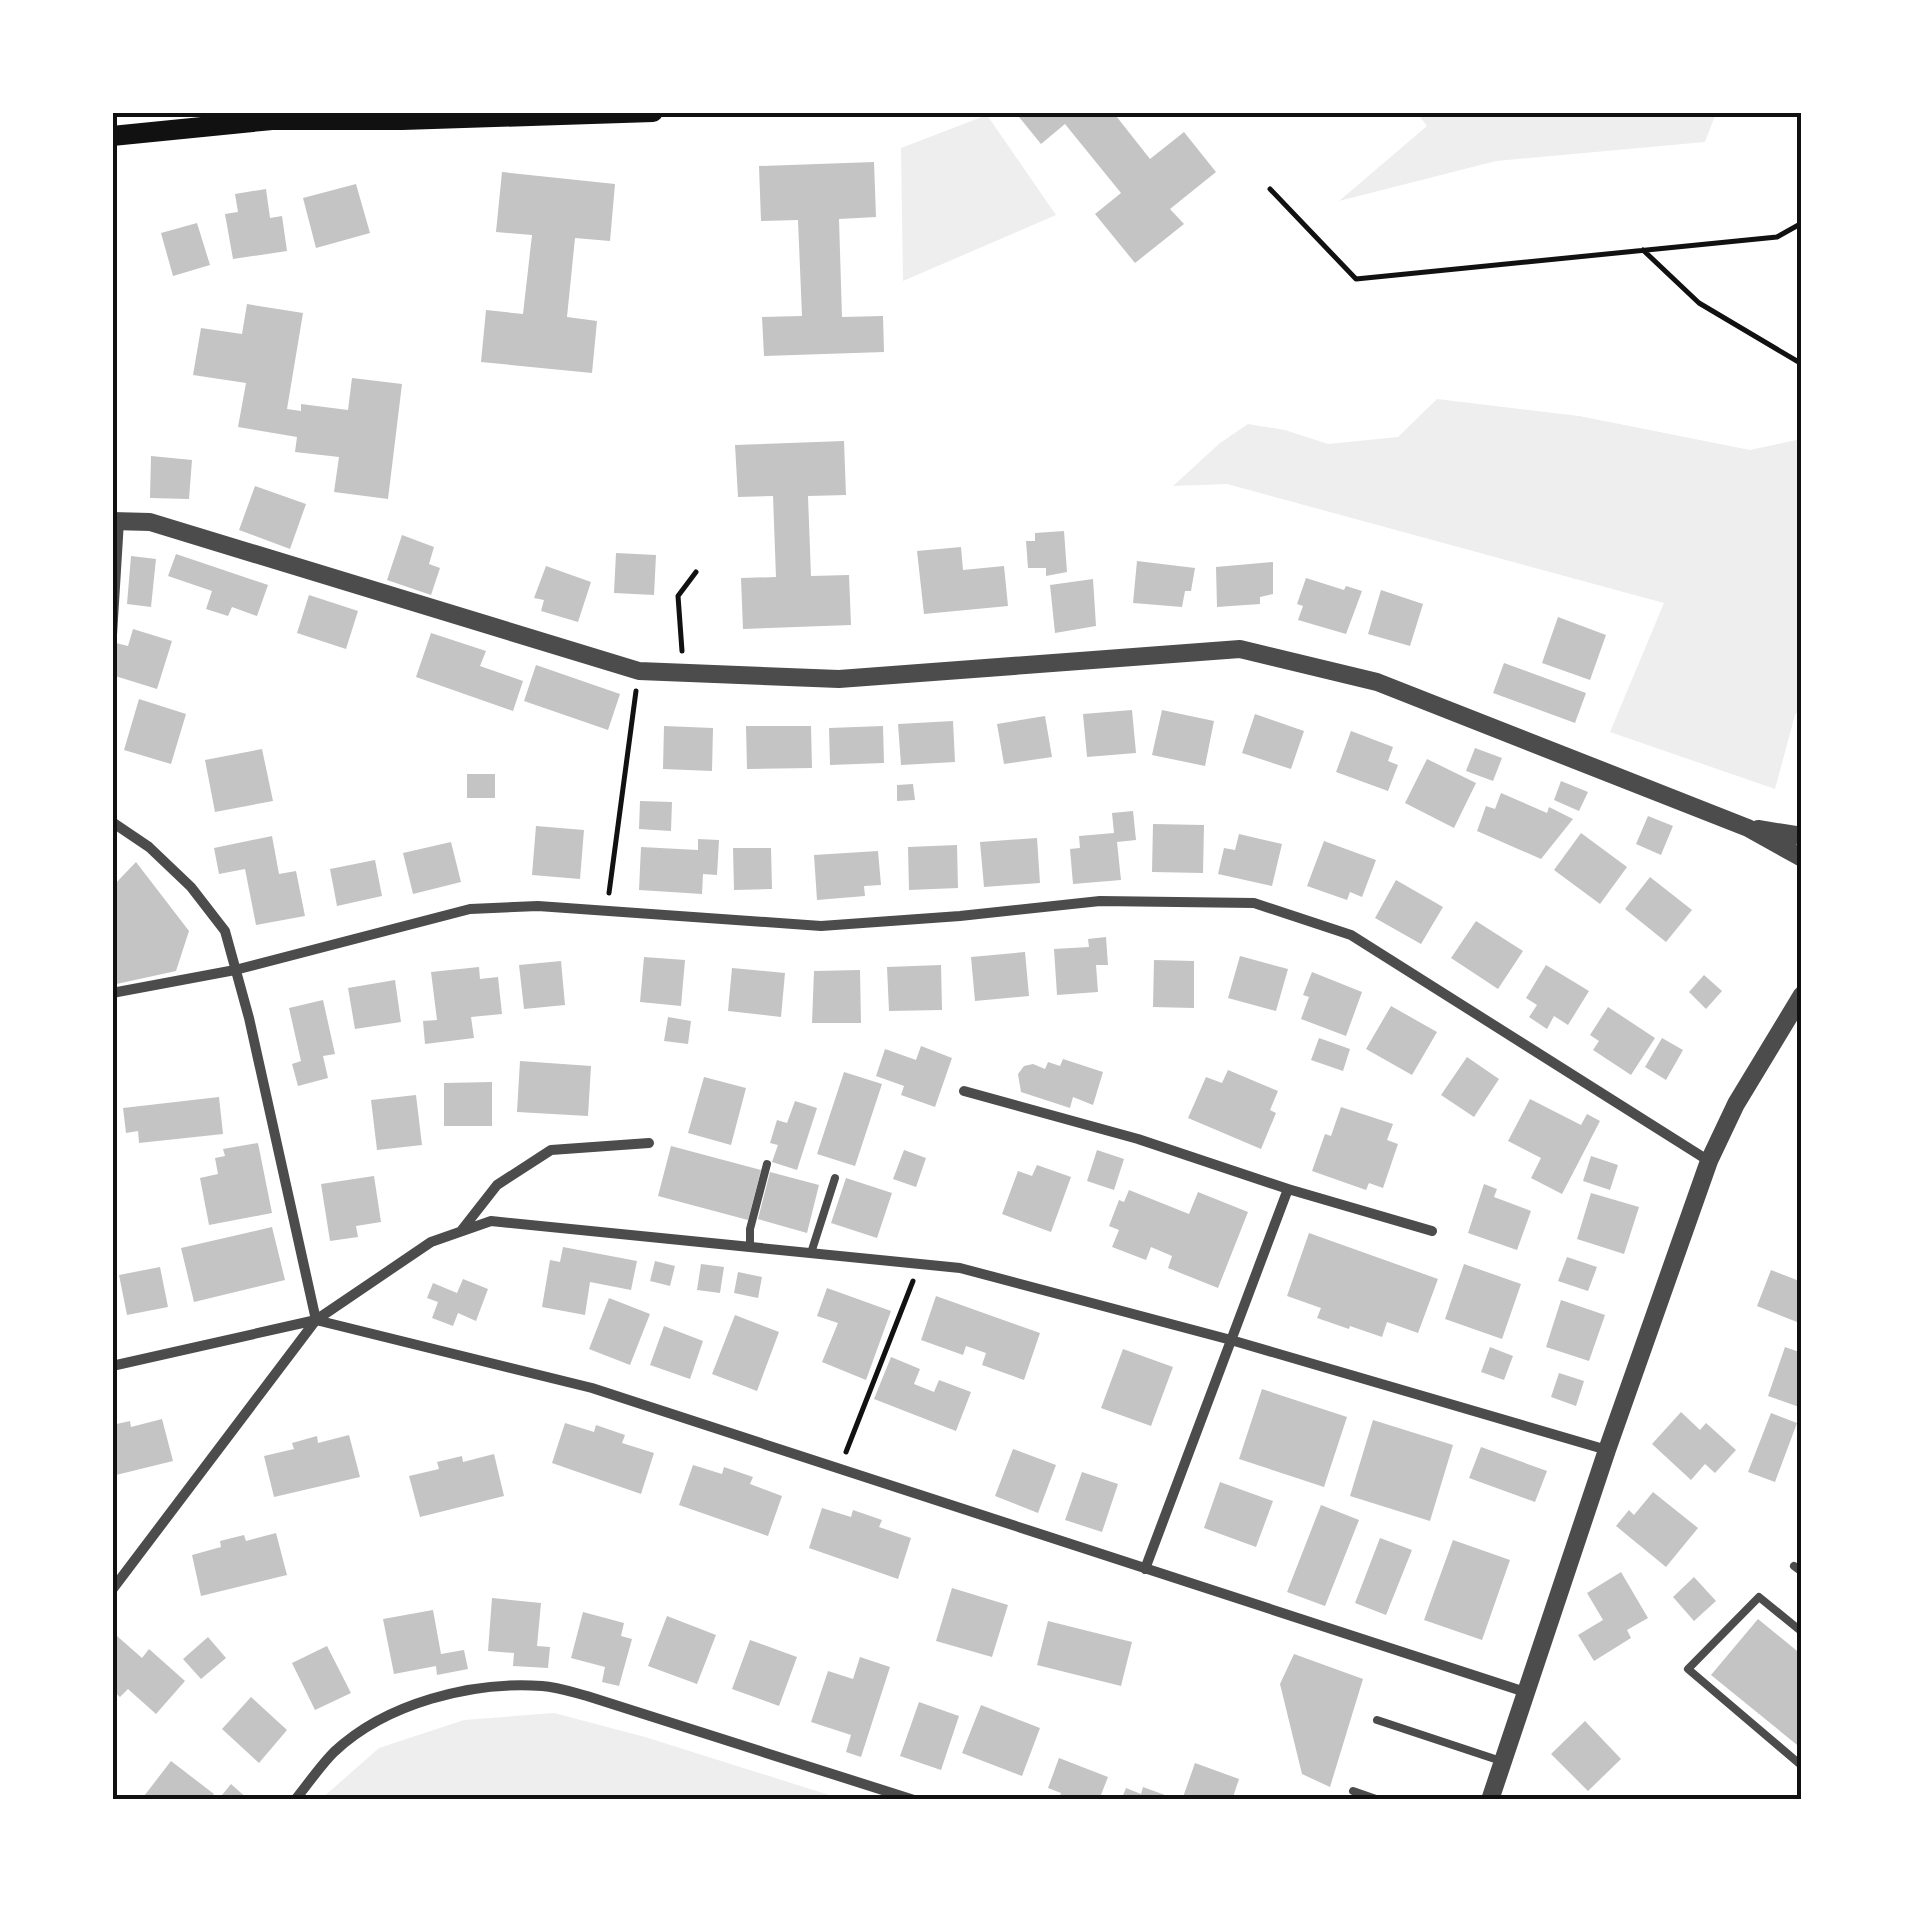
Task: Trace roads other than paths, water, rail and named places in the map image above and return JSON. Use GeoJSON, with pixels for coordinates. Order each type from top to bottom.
{"type":"FeatureCollection","features":[{"type":"Feature","properties":{"kind":"main road"},"geometry":{"type":"LineString","coordinates":[[112,136],[272,120],[653,112]]}},
{"type":"Feature","properties":{"kind":"street"},"geometry":{"type":"LineString","coordinates":[[116,522],[150,522],[639,671],[839,679],[1240,648],[1377,682],[1748,828],[1802,858]]}},
{"type":"Feature","properties":{"kind":"street"},"geometry":{"type":"LineString","coordinates":[[112,822],[150,847],[191,887],[225,931],[316,1320]]}},
{"type":"Feature","properties":{"kind":"street"},"geometry":{"type":"LineString","coordinates":[[1748,828],[1802,836]]}},
{"type":"Feature","properties":{"kind":"street"},"geometry":{"type":"LineString","coordinates":[[112,993],[235,970],[470,909],[538,906],[821,926],[1100,901],[1254,902],[1351,935],[1709,1161]]}},
{"type":"Feature","properties":{"kind":"street"},"geometry":{"type":"LineString","coordinates":[[1490,1800],[1709,1161],[1736,1104],[1800,999]]}},
{"type":"Feature","properties":{"kind":"street"},"geometry":{"type":"LineString","coordinates":[[964,1090],[1138,1139],[1288,1190],[1432,1232]]}},
{"type":"Feature","properties":{"kind":"street"},"geometry":{"type":"LineString","coordinates":[[460,1232],[497,1186],[551,1150],[649,1143]]}},
{"type":"Feature","properties":{"kind":"street"},"geometry":{"type":"LineString","coordinates":[[1145,1569],[1288,1190]]}},
{"type":"Feature","properties":{"kind":"street"},"geometry":{"type":"LineString","coordinates":[[112,1590],[316,1320],[431,1242],[491,1221],[960,1268],[1230,1340],[1607,1450]]}},
{"type":"Feature","properties":{"kind":"street"},"geometry":{"type":"LineString","coordinates":[[112,1366],[316,1320],[592,1388],[1525,1692]]}},
{"type":"Feature","properties":{"kind":"street"},"geometry":{"type":"LineString","coordinates":[[295,1800],[334,1752],[373,1722],[414,1705],[482,1688],[543,1686],[587,1696],[914,1800]]}},
{"type":"Feature","properties":{"kind":"lane"},"geometry":{"type":"LineString","coordinates":[[112,634],[116,522]]}},
{"type":"Feature","properties":{"kind":"lane"},"geometry":{"type":"LineString","coordinates":[[750,1247],[750,1230],[767,1164]]}},
{"type":"Feature","properties":{"kind":"lane"},"geometry":{"type":"LineString","coordinates":[[811,1253],[835,1178]]}},
{"type":"Feature","properties":{"kind":"lane"},"geometry":{"type":"LineString","coordinates":[[1802,1632],[1759,1597],[1688,1669],[1802,1766]]}},
{"type":"Feature","properties":{"kind":"lane"},"geometry":{"type":"LineString","coordinates":[[1377,1720],[1502,1761]]}},
{"type":"Feature","properties":{"kind":"lane"},"geometry":{"type":"LineString","coordinates":[[1353,1791],[1379,1800]]}}]}
